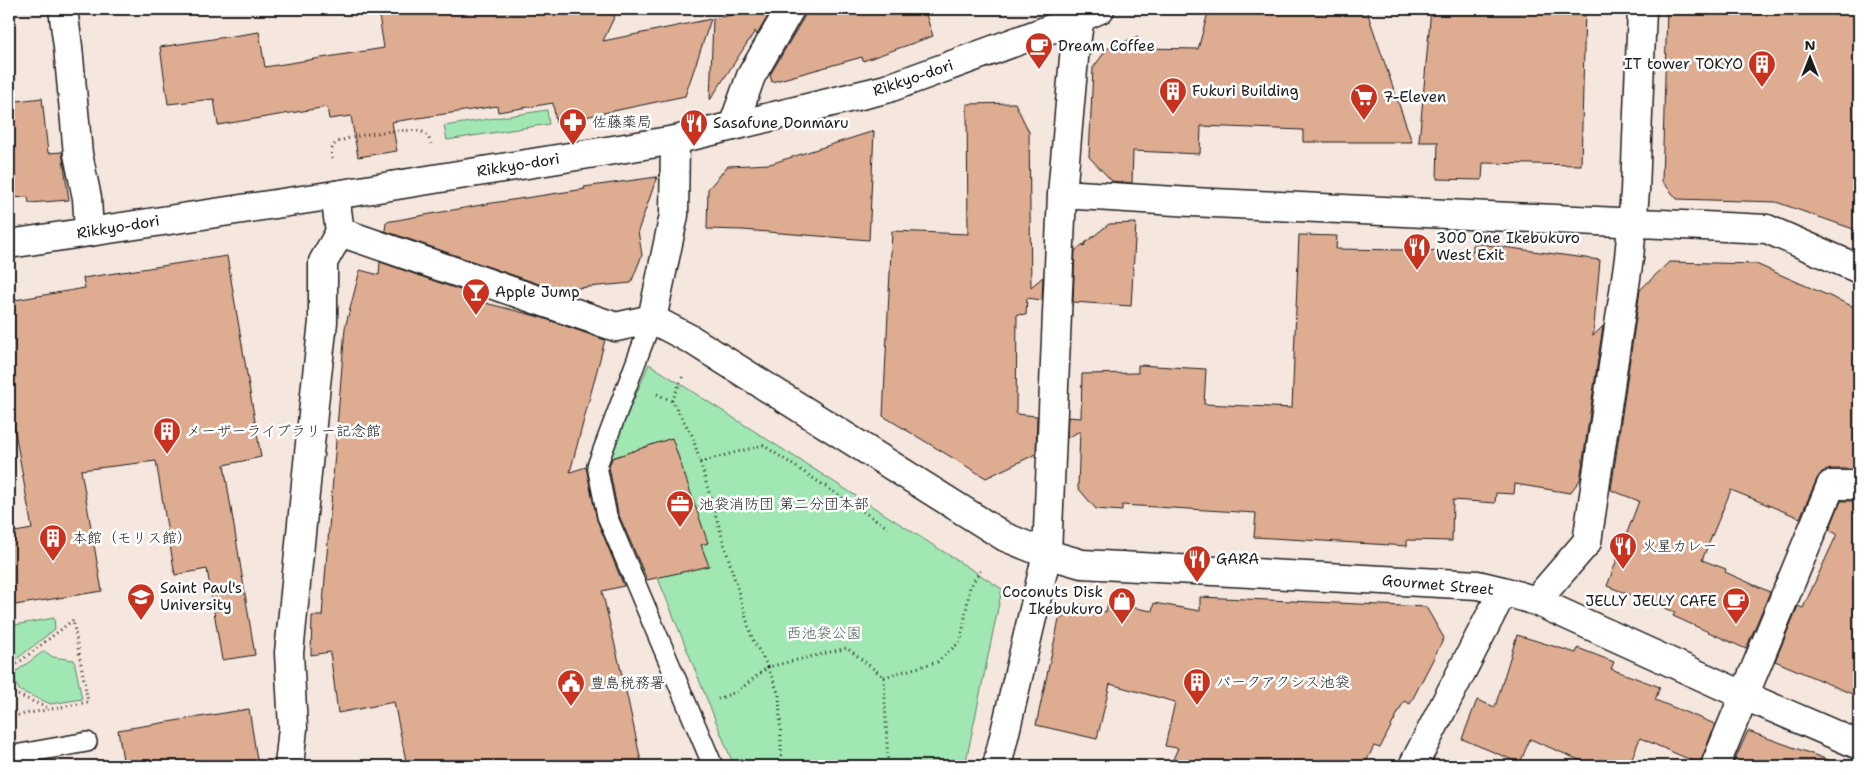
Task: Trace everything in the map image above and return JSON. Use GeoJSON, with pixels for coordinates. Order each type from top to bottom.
{"type":"FeatureCollection","features":[{"type":"Feature","properties":{"kind":"street"},"geometry":{"type":"LineString","coordinates":[[63,9],[78,154],[87,198],[88,232]]}},
{"type":"Feature","properties":{"kind":"street"},"geometry":{"type":"LineString","coordinates":[[733,126],[751,76],[790,9]]}},
{"type":"Feature","properties":{"kind":"street"},"geometry":{"type":"LineString","coordinates":[[1536,601],[1587,542],[1625,290],[1635,191],[1642,9]]}},
{"type":"Feature","properties":{"kind":"street"},"geometry":{"type":"LineString","coordinates":[[997,766],[1047,554],[1062,194],[1086,12]]}},
{"type":"Feature","properties":{"kind":"street","name":"Rikkyo-dori"},"geometry":{"type":"LineString","coordinates":[[9,244],[335,195],[675,140],[886,89],[1086,12]]}},
{"type":"Feature","properties":{"kind":"street"},"geometry":{"type":"LineString","coordinates":[[340,232],[616,327],[652,319],[674,215],[675,140]]}},
{"type":"Feature","properties":{"kind":"street"},"geometry":{"type":"LineString","coordinates":[[1062,194],[1767,230],[1859,269]]}},
{"type":"Feature","properties":{"kind":"street"},"geometry":{"type":"LineString","coordinates":[[289,766],[292,728],[289,653],[324,322],[323,262],[340,232],[335,195]]}},
{"type":"Feature","properties":{"kind":"street","name":"Gourmet Street"},"geometry":{"type":"LineString","coordinates":[[652,319],[692,340],[1005,537],[1047,554],[1082,564],[1478,585],[1536,601],[1745,696],[1859,745]]}},
{"type":"Feature","properties":{"kind":"street"},"geometry":{"type":"LineString","coordinates":[[1715,766],[1831,485],[1859,485]]}},
{"type":"Feature","properties":{"kind":"street"},"geometry":{"type":"LineString","coordinates":[[1413,766],[1503,591]]}},
{"type":"Feature","properties":{"kind":"lane"},"geometry":{"type":"LineString","coordinates":[[652,319],[597,466],[607,516],[713,766]]}},
{"type":"Feature","properties":{"kind":"lane"},"geometry":{"type":"LineString","coordinates":[[9,756],[87,742]]}},
{"type":"Feature","properties":{"kind":"path"},"geometry":{"type":"LineString","coordinates":[[672,401],[685,372]]}},
{"type":"Feature","properties":{"kind":"path"},"geometry":{"type":"LineString","coordinates":[[629,381],[672,401],[692,435],[752,638],[768,667],[779,695],[782,766]]}},
{"type":"Feature","properties":{"kind":"path"},"geometry":{"type":"LineString","coordinates":[[700,462],[763,445],[888,528]]}},
{"type":"Feature","properties":{"kind":"path"},"geometry":{"type":"LineString","coordinates":[[884,678],[937,662],[961,641],[970,587],[982,568]]}},
{"type":"Feature","properties":{"kind":"path"},"geometry":{"type":"LineString","coordinates":[[9,670],[73,620],[88,702],[9,716]]}},
{"type":"Feature","properties":{"kind":"path"},"geometry":{"type":"LineString","coordinates":[[688,708],[705,704],[738,691],[768,667],[847,648],[884,678],[888,766]]}},
{"type":"Feature","properties":{"kind":"path"},"geometry":{"type":"LineString","coordinates":[[9,682],[9,692],[51,709]]}},
{"type":"Feature","properties":{"kind":"green space"},"geometry":{"type":"Polygon","coordinates":[[[547,110],[549,124],[447,140],[444,126],[547,110]]]}},
{"type":"Feature","properties":{"kind":"green space","name":"西池袋公園"},"geometry":{"type":"Polygon","coordinates":[[[649,364],[1002,589],[965,766],[734,766],[609,457],[649,364]]]}},
{"type":"Feature","properties":{"kind":"green space"},"geometry":{"type":"Polygon","coordinates":[[[54,618],[55,629],[9,665],[9,626],[54,618]]]}},
{"type":"Feature","properties":{"kind":"green space"},"geometry":{"type":"Polygon","coordinates":[[[44,651],[53,657],[74,660],[82,699],[51,704],[20,691],[14,673],[44,651]]]}},
{"type":"Feature","properties":{"kind":"building"},"geometry":{"type":"Polygon","coordinates":[[[378,9],[618,9],[603,41],[711,19],[685,96],[556,123],[553,103],[498,112],[497,106],[392,122],[397,151],[358,157],[351,116],[329,119],[327,107],[218,125],[214,99],[168,104],[160,47],[259,32],[265,67],[384,48],[378,9]]]}},
{"type":"Feature","properties":{"kind":"building"},"geometry":{"type":"Polygon","coordinates":[[[748,9],[772,9],[757,35],[755,31],[710,100],[713,19],[749,11],[748,9]]]}},
{"type":"Feature","properties":{"kind":"building"},"geometry":{"type":"Polygon","coordinates":[[[806,9],[924,9],[933,36],[863,61],[862,57],[772,82],[770,75],[804,17],[806,9]]]}},
{"type":"Feature","properties":{"kind":"building"},"geometry":{"type":"Polygon","coordinates":[[[1209,9],[1366,9],[1412,142],[1303,142],[1303,130],[1201,126],[1200,154],[1133,151],[1132,183],[1112,181],[1089,157],[1093,68],[1107,49],[1138,36],[1138,48],[1198,49],[1209,9]]]}},
{"type":"Feature","properties":{"kind":"building"},"geometry":{"type":"Polygon","coordinates":[[[1431,9],[1585,9],[1581,165],[1483,163],[1482,180],[1437,179],[1438,142],[1419,142],[1431,9]]]}},
{"type":"Feature","properties":{"kind":"building","name":"IT tower TOKYO"},"geometry":{"type":"Polygon","coordinates":[[[1667,9],[1859,9],[1859,231],[1776,202],[1677,199],[1662,181],[1667,9]]]}},
{"type":"Feature","properties":{"kind":"building"},"geometry":{"type":"Polygon","coordinates":[[[42,98],[48,153],[62,152],[69,200],[29,203],[28,197],[9,198],[9,102],[42,98]]]}},
{"type":"Feature","properties":{"kind":"building"},"geometry":{"type":"Polygon","coordinates":[[[1015,103],[1029,132],[1031,287],[1043,277],[1042,300],[1027,298],[1026,315],[1017,314],[1016,414],[1037,416],[1036,454],[986,478],[883,416],[892,231],[968,234],[967,104],[1015,103]]]}},
{"type":"Feature","properties":{"kind":"building"},"geometry":{"type":"Polygon","coordinates":[[[874,131],[869,240],[707,229],[708,189],[728,166],[770,164],[874,131]]]}},
{"type":"Feature","properties":{"kind":"building"},"geometry":{"type":"Polygon","coordinates":[[[657,177],[638,231],[642,255],[631,283],[556,290],[385,231],[386,222],[585,189],[584,187],[657,177]]]}},
{"type":"Feature","properties":{"kind":"building"},"geometry":{"type":"Polygon","coordinates":[[[1136,223],[1131,306],[1073,302],[1075,251],[1083,244],[1084,247],[1085,243],[1109,224],[1136,223]]]}},
{"type":"Feature","properties":{"kind":"building"},"geometry":{"type":"Polygon","coordinates":[[[1299,235],[1337,236],[1336,249],[1473,251],[1473,243],[1600,260],[1593,336],[1603,326],[1580,480],[1570,493],[1515,484],[1514,494],[1496,493],[1495,503],[1453,500],[1452,541],[1407,540],[1407,546],[1254,537],[1256,513],[1122,505],[1122,511],[1096,509],[1078,488],[1080,431],[1067,438],[1068,417],[1081,418],[1082,374],[1138,373],[1138,365],[1206,369],[1204,404],[1292,408],[1299,235]]]}},
{"type":"Feature","properties":{"kind":"building","name":"メーザーライブラリー記念館"},"geometry":{"type":"Polygon","coordinates":[[[227,256],[261,457],[224,465],[255,655],[222,660],[207,569],[175,575],[156,461],[81,470],[102,591],[9,606],[9,533],[32,529],[9,397],[9,301],[85,288],[83,278],[227,256]]]}},
{"type":"Feature","properties":{"kind":"building"},"geometry":{"type":"Polygon","coordinates":[[[380,262],[480,297],[466,298],[540,317],[605,340],[570,472],[586,467],[597,520],[624,586],[602,591],[642,766],[407,766],[394,702],[338,713],[330,652],[311,655],[312,616],[322,616],[345,328],[360,270],[379,275],[380,262]]]}},
{"type":"Feature","properties":{"kind":"building"},"geometry":{"type":"Polygon","coordinates":[[[1669,262],[1756,264],[1859,309],[1859,469],[1831,469],[1822,472],[1800,518],[1731,490],[1702,560],[1726,569],[1725,572],[1770,592],[1746,649],[1673,616],[1675,612],[1607,586],[1639,501],[1611,490],[1640,290],[1669,262]]]}},
{"type":"Feature","properties":{"kind":"building"},"geometry":{"type":"Polygon","coordinates":[[[672,438],[708,543],[701,545],[709,566],[647,580],[618,513],[609,467],[612,458],[672,438]]]}},
{"type":"Feature","properties":{"kind":"building"},"geometry":{"type":"Polygon","coordinates":[[[1841,501],[1859,501],[1859,697],[1775,661],[1798,606],[1803,608],[1837,534],[1829,530],[1841,501]]]}},
{"type":"Feature","properties":{"kind":"building"},"geometry":{"type":"Polygon","coordinates":[[[1200,597],[1426,607],[1444,638],[1410,704],[1404,701],[1380,748],[1374,746],[1364,766],[1170,766],[1178,748],[1165,746],[1175,702],[1110,684],[1097,739],[1036,725],[1059,620],[1082,604],[1106,612],[1108,603],[1152,611],[1154,603],[1200,611],[1200,597]]]}},
{"type":"Feature","properties":{"kind":"building"},"geometry":{"type":"Polygon","coordinates":[[[1517,635],[1576,653],[1578,648],[1614,662],[1611,669],[1660,687],[1655,700],[1715,724],[1700,764],[1640,738],[1629,766],[1593,766],[1530,739],[1520,763],[1462,739],[1477,700],[1495,707],[1517,635]]]}},
{"type":"Feature","properties":{"kind":"building"},"geometry":{"type":"Polygon","coordinates":[[[249,709],[258,766],[124,766],[118,730],[249,709]]]}},
{"type":"Feature","properties":{"kind":"building"},"geometry":{"type":"Polygon","coordinates":[[[1748,731],[1834,762],[1834,766],[1732,766],[1748,731]]]}},
{"type":"Feature","properties":{"kind":"place","name":"Dream Coffee"},"geometry":{"type":"Point","coordinates":[1039,70]}},
{"type":"Feature","properties":{"kind":"place","name":"IT tower TOKYO"},"geometry":{"type":"Point","coordinates":[1762,88]}},
{"type":"Feature","properties":{"kind":"place","name":"Fukuri Building"},"geometry":{"type":"Point","coordinates":[1173,115]}},
{"type":"Feature","properties":{"kind":"place","name":"7-Eleven"},"geometry":{"type":"Point","coordinates":[1364,121]}},
{"type":"Feature","properties":{"kind":"place","name":"佐藤薬局"},"geometry":{"type":"Point","coordinates":[573,146]}},
{"type":"Feature","properties":{"kind":"place","name":"Sasafune Donmaru"},"geometry":{"type":"Point","coordinates":[694,147]}},
{"type":"Feature","properties":{"kind":"place","name":"300 One Ikebukuro West Exit"},"geometry":{"type":"Point","coordinates":[1417,271]}},
{"type":"Feature","properties":{"kind":"place","name":"Apple Jump"},"geometry":{"type":"Point","coordinates":[476,316]}},
{"type":"Feature","properties":{"kind":"place","name":"メーザーライブラリー記念館"},"geometry":{"type":"Point","coordinates":[167,455]}},
{"type":"Feature","properties":{"kind":"place","name":"池袋消防団 第二分団本部"},"geometry":{"type":"Point","coordinates":[680,528]}},
{"type":"Feature","properties":{"kind":"place","name":"本館（モリス館）"},"geometry":{"type":"Point","coordinates":[53,562]}},
{"type":"Feature","properties":{"kind":"place","name":"火星カレー"},"geometry":{"type":"Point","coordinates":[1623,570]}},
{"type":"Feature","properties":{"kind":"place","name":"GARA"},"geometry":{"type":"Point","coordinates":[1197,583]}},
{"type":"Feature","properties":{"kind":"place","name":"Saint Paul's University"},"geometry":{"type":"Point","coordinates":[141,621]}},
{"type":"Feature","properties":{"kind":"place","name":"Coconuts Disk Ikebukuro"},"geometry":{"type":"Point","coordinates":[1122,625]}},
{"type":"Feature","properties":{"kind":"place","name":"JELLY JELLY CAFE"},"geometry":{"type":"Point","coordinates":[1736,625]}},
{"type":"Feature","properties":{"kind":"place","name":"パークアクシス池袋"},"geometry":{"type":"Point","coordinates":[1197,706]}},
{"type":"Feature","properties":{"kind":"place","name":"豊島税務署"},"geometry":{"type":"Point","coordinates":[571,707]}}]}
